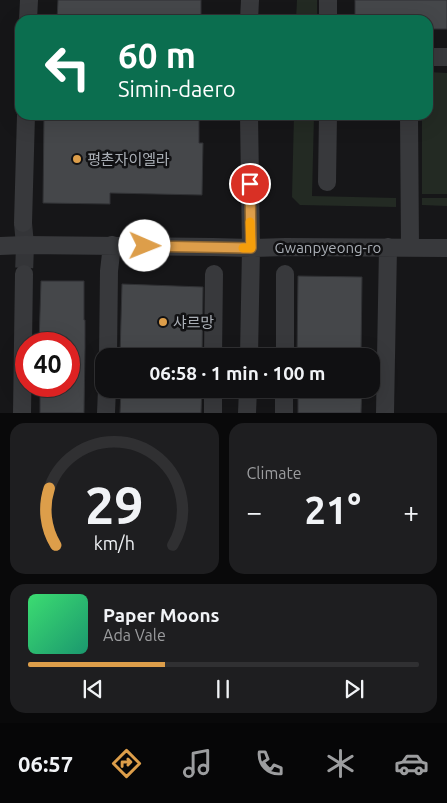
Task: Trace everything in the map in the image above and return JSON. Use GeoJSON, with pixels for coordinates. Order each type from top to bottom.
{"type":"FeatureCollection","features":[{"type":"Feature","properties":{"kind":"street"},"geometry":{"type":"LineString","coordinates":[[28,15],[29,0]]}},
{"type":"Feature","properties":{"kind":"street"},"geometry":{"type":"LineString","coordinates":[[250,0],[250,15]]}},
{"type":"Feature","properties":{"kind":"street"},"geometry":{"type":"LineString","coordinates":[[328,0],[328,15]]}},
{"type":"Feature","properties":{"kind":"street"},"geometry":{"type":"LineString","coordinates":[[433,57],[447,57]]}},
{"type":"Feature","properties":{"kind":"street"},"geometry":{"type":"LineString","coordinates":[[23,223],[26,120]]}},
{"type":"Feature","properties":{"kind":"street"},"geometry":{"type":"LineString","coordinates":[[249,120],[251,248],[249,348]]}},
{"type":"Feature","properties":{"kind":"street"},"geometry":{"type":"LineString","coordinates":[[328,120],[328,182]]}},
{"type":"Feature","properties":{"kind":"street"},"geometry":{"type":"LineString","coordinates":[[409,120],[410,247]]}},
{"type":"Feature","properties":{"kind":"street"},"geometry":{"type":"LineString","coordinates":[[108,348],[109,271],[112,245]]}},
{"type":"Feature","properties":{"kind":"street","name":"Gwanpyeong-ro"},"geometry":{"type":"LineString","coordinates":[[0,246],[112,245],[251,248],[447,248]]}},
{"type":"Feature","properties":{"kind":"street"},"geometry":{"type":"LineString","coordinates":[[385,413],[388,247]]}},
{"type":"Feature","properties":{"kind":"street"},"geometry":{"type":"LineString","coordinates":[[22,413],[24,274]]}},
{"type":"Feature","properties":{"kind":"street"},"geometry":{"type":"LineString","coordinates":[[213,348],[214,274]]}},
{"type":"Feature","properties":{"kind":"street"},"geometry":{"type":"LineString","coordinates":[[285,274],[285,348]]}},
{"type":"Feature","properties":{"kind":"street"},"geometry":{"type":"LineString","coordinates":[[106,413],[107,398]]}},
{"type":"Feature","properties":{"kind":"street"},"geometry":{"type":"LineString","coordinates":[[213,398],[213,413]]}},
{"type":"Feature","properties":{"kind":"street"},"geometry":{"type":"LineString","coordinates":[[247,413],[248,398]]}},
{"type":"Feature","properties":{"kind":"street"},"geometry":{"type":"LineString","coordinates":[[284,398],[284,413]]}},
{"type":"Feature","properties":{"kind":"shaded area"},"geometry":{"type":"Polygon","coordinates":[[[297,0],[317,0],[317,15],[296,15],[297,0]]]}},
{"type":"Feature","properties":{"kind":"shaded area"},"geometry":{"type":"Polygon","coordinates":[[[433,72],[447,73],[447,194],[422,194],[422,120],[433,120],[433,72]]]}},
{"type":"Feature","properties":{"kind":"shaded area"},"geometry":{"type":"Polygon","coordinates":[[[294,120],[314,120],[312,196],[396,198],[396,207],[300,205],[292,197],[294,120]]]}},
{"type":"Feature","properties":{"kind":"shaded area"},"geometry":{"type":"Polygon","coordinates":[[[422,198],[447,198],[447,206],[422,205],[422,198]]]}},
{"type":"Feature","properties":{"kind":"building"},"geometry":{"type":"Polygon","coordinates":[[[58,0],[201,0],[201,15],[57,15],[58,0]]]}},
{"type":"Feature","properties":{"kind":"building"},"geometry":{"type":"Polygon","coordinates":[[[355,0],[447,0],[447,29],[433,29],[433,15],[355,15],[355,0]]]}},
{"type":"Feature","properties":{"kind":"building"},"geometry":{"type":"Polygon","coordinates":[[[44,120],[199,120],[199,143],[203,143],[202,195],[110,193],[110,204],[43,203],[44,120]]]}},
{"type":"Feature","properties":{"kind":"building"},"geometry":{"type":"Polygon","coordinates":[[[298,276],[362,277],[361,348],[297,348],[298,276]]]}},
{"type":"Feature","properties":{"kind":"building"},"geometry":{"type":"Polygon","coordinates":[[[41,281],[84,281],[84,413],[40,413],[40,397],[80,397],[80,332],[39,332],[41,281]]]}},
{"type":"Feature","properties":{"kind":"building","name":"샤르망"},"geometry":{"type":"Polygon","coordinates":[[[122,284],[203,287],[202,348],[120,348],[122,284]]]}},
{"type":"Feature","properties":{"kind":"building"},"geometry":{"type":"Polygon","coordinates":[[[121,398],[202,398],[201,413],[120,413],[121,398]]]}},
{"type":"Feature","properties":{"kind":"building"},"geometry":{"type":"Polygon","coordinates":[[[298,398],[362,398],[361,413],[298,413],[298,398]]]}},
{"type":"Feature","properties":{"kind":"tunnel"},"geometry":{"type":"LineString","coordinates":[[23,223],[25,245],[24,274]]}},
{"type":"Feature","properties":{"kind":"slow traffic"},"geometry":{"type":"LineString","coordinates":[[243,248],[251,248],[250,222]]}},
{"type":"Feature","properties":{"kind":"place","name":"평촌자이엘라"},"geometry":{"type":"Point","coordinates":[77,159]}},
{"type":"Feature","properties":{"kind":"place","name":"샤르망"},"geometry":{"type":"Point","coordinates":[163,322]}},
{"type":"Feature","properties":{"kind":"route"},"geometry":{"type":"LineString","coordinates":[[145,246],[251,248],[250,184]]}}]}
